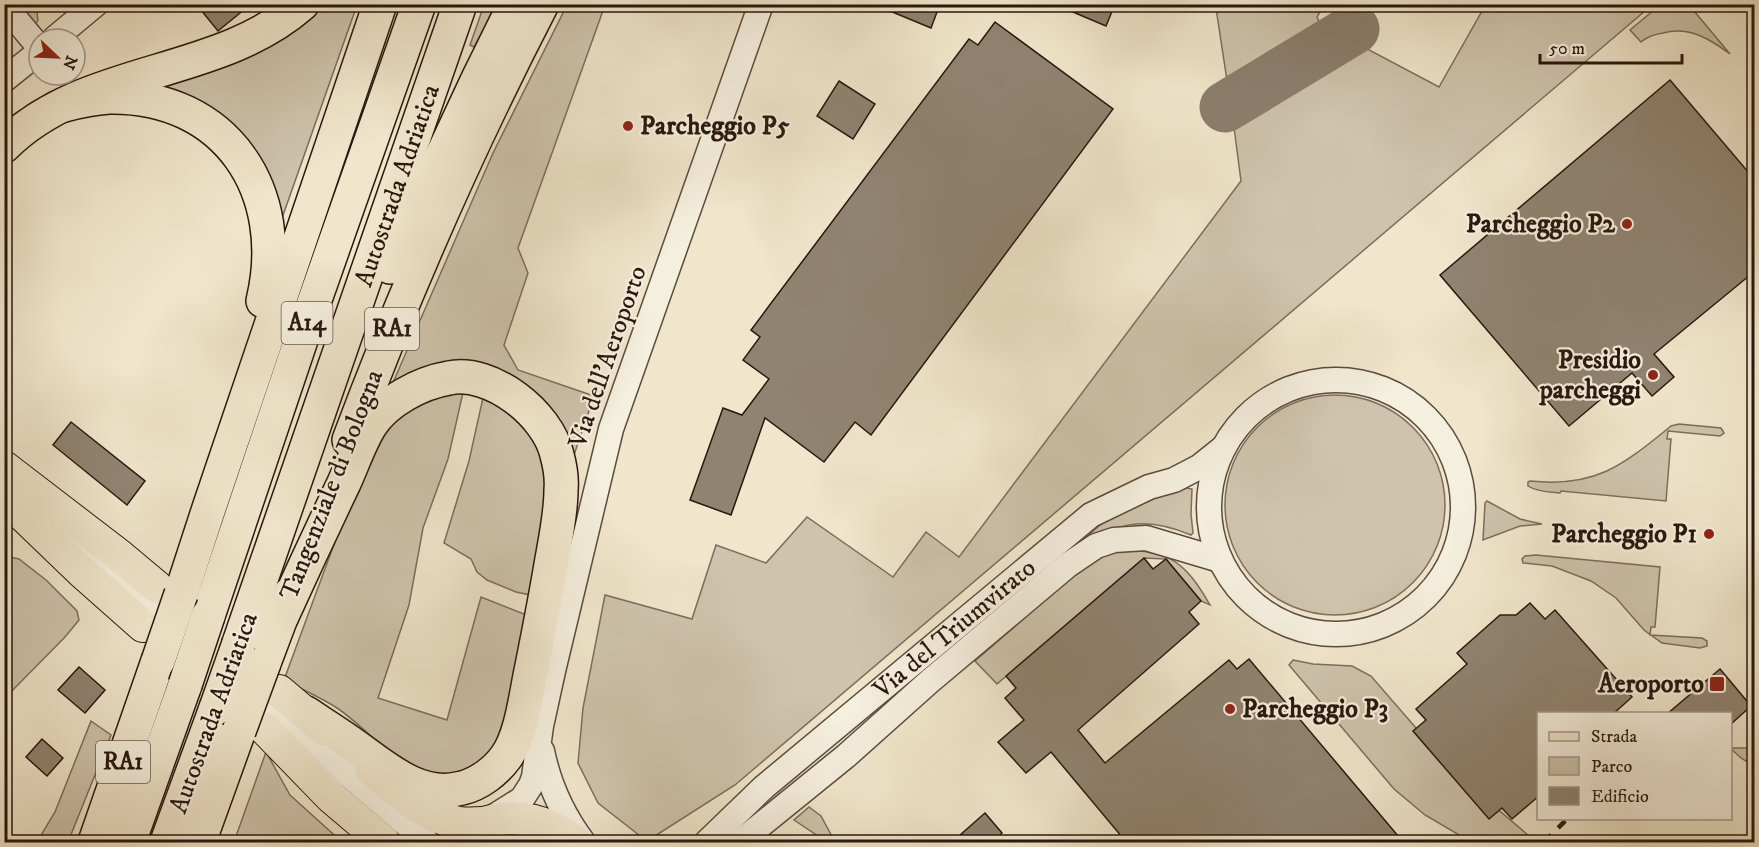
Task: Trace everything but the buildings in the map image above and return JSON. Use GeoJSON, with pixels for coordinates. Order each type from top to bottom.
{"type":"FeatureCollection","features":[{"type":"Feature","properties":{"kind":"highway"},"geometry":{"type":"LineString","coordinates":[[4,146],[29,124],[64,105],[125,81],[181,65],[254,37],[302,4]]}},
{"type":"Feature","properties":{"kind":"highway","name":"RA1"},"geometry":{"type":"LineString","coordinates":[[95,843],[155,671],[158,603],[209,508],[380,4]]}},
{"type":"Feature","properties":{"kind":"highway","name":"Autostrada Adriatica"},"geometry":{"type":"LineString","coordinates":[[167,843],[216,708],[260,694],[302,463],[460,4]]}},
{"type":"Feature","properties":{"kind":"highway","name":"A14"},"geometry":{"type":"LineString","coordinates":[[302,463],[434,171],[516,4]]}},
{"type":"Feature","properties":{"kind":"highway","name":"Tangenziale di Bologna"},"geometry":{"type":"LineString","coordinates":[[201,843],[219,787],[260,694],[282,616],[408,290],[467,159],[542,4]]}},
{"type":"Feature","properties":{"kind":"highway","name":"Autostrada Adriatica"},"geometry":{"type":"LineString","coordinates":[[129,843],[415,14]]}},
{"type":"Feature","properties":{"kind":"highway"},"geometry":{"type":"LineString","coordinates":[[64,105],[88,99],[126,98],[163,104],[180,110],[196,118],[223,138],[249,170],[258,187],[268,224],[269,268],[259,319],[240,381],[209,508]]}},
{"type":"Feature","properties":{"kind":"highway"},"geometry":{"type":"LineString","coordinates":[[282,616],[371,425],[398,398],[432,381],[461,375],[484,381],[506,392],[528,408],[545,429],[557,454],[561,490],[552,560],[526,692],[514,742],[507,757],[474,784],[461,789],[430,790],[414,785],[393,773],[306,713]]}},
{"type":"Feature","properties":{"kind":"highway"},"geometry":{"type":"LineString","coordinates":[[77,843],[103,780],[155,671]]}},
{"type":"Feature","properties":{"kind":"main road"},"geometry":{"type":"LineString","coordinates":[[4,467],[113,551],[158,603]]}},
{"type":"Feature","properties":{"kind":"main road"},"geometry":{"type":"LineString","coordinates":[[4,496],[82,572],[158,603]]}},
{"type":"Feature","properties":{"kind":"main road"},"geometry":{"type":"LineString","coordinates":[[260,694],[306,713],[415,806],[435,816],[459,823],[520,819],[552,827],[575,843]]}},
{"type":"Feature","properties":{"kind":"main road"},"geometry":{"type":"LineString","coordinates":[[260,694],[331,797],[384,843]]}},
{"type":"Feature","properties":{"kind":"main road"},"geometry":{"type":"LineString","coordinates":[[443,841],[483,823]]}},
{"type":"Feature","properties":{"kind":"street"},"geometry":{"type":"LineString","coordinates":[[68,27],[96,4]]}},
{"type":"Feature","properties":{"kind":"street","name":"Via dell'Aeroporto"},"geometry":{"type":"LineString","coordinates":[[483,823],[522,799],[531,785],[536,770],[539,736],[553,671],[611,429],[761,4]]}},
{"type":"Feature","properties":{"kind":"street"},"geometry":{"type":"LineString","coordinates":[[4,5],[27,33]]}},
{"type":"Feature","properties":{"kind":"street"},"geometry":{"type":"LineString","coordinates":[[4,80],[27,62]]}},
{"type":"Feature","properties":{"kind":"street"},"geometry":{"type":"LineString","coordinates":[[1338,379],[1373,385],[1401,397],[1435,427],[1452,454],[1458,472],[1463,508],[1457,544],[1447,567],[1435,586],[1407,612],[1367,630],[1339,634],[1324,633],[1294,627],[1279,621],[1265,613],[1242,593],[1220,560],[1211,529],[1209,495],[1217,463],[1224,447],[1244,419],[1257,407],[1287,389],[1321,380],[1338,379]]}},
{"type":"Feature","properties":{"kind":"street","name":"Via del Triumvirato"},"geometry":{"type":"LineString","coordinates":[[707,843],[764,787],[1091,515],[1149,488],[1174,480],[1199,467],[1224,447]]}},
{"type":"Feature","properties":{"kind":"street"},"geometry":{"type":"LineString","coordinates":[[4,467],[125,585]]}},
{"type":"Feature","properties":{"kind":"street"},"geometry":{"type":"LineString","coordinates":[[4,496],[125,585],[158,603]]}},
{"type":"Feature","properties":{"kind":"street","name":"Via del Triumvirato"},"geometry":{"type":"LineString","coordinates":[[740,843],[846,756],[930,681],[1080,556],[1096,546],[1114,540],[1146,538],[1220,560]]}},
{"type":"Feature","properties":{"kind":"street"},"geometry":{"type":"LineString","coordinates":[[260,694],[443,841]]}},
{"type":"Feature","properties":{"kind":"street","name":"Via dell'Aeroporto"},"geometry":{"type":"LineString","coordinates":[[539,736],[548,777],[556,799],[570,825],[584,843]]}},
{"type":"Feature","properties":{"kind":"green space"},"geometry":{"type":"Polygon","coordinates":[[[1218,4],[1324,5],[1317,17],[1322,28],[1228,87],[1216,8],[1218,4]]]}},
{"type":"Feature","properties":{"kind":"green space"},"geometry":{"type":"Polygon","coordinates":[[[1486,4],[1652,5],[735,785],[655,836],[644,839],[598,803],[578,763],[583,708],[605,595],[692,619],[716,545],[766,563],[807,517],[893,577],[926,532],[959,557],[1241,181],[1233,120],[1360,45],[1439,87],[1486,4]]]}},
{"type":"Feature","properties":{"kind":"green space"},"geometry":{"type":"Polygon","coordinates":[[[13,5],[36,5],[38,20],[34,27],[31,27],[13,5]]]}},
{"type":"Feature","properties":{"kind":"green space"},"geometry":{"type":"Polygon","coordinates":[[[319,5],[357,5],[281,221],[151,89],[319,5]]]}},
{"type":"Feature","properties":{"kind":"green space"},"geometry":{"type":"Polygon","coordinates":[[[484,5],[497,5],[474,47],[470,45],[484,5]]]}},
{"type":"Feature","properties":{"kind":"green space"},"geometry":{"type":"Polygon","coordinates":[[[567,5],[605,5],[518,248],[528,273],[504,345],[518,370],[594,396],[574,455],[511,379],[388,394],[493,153],[567,5]]]}},
{"type":"Feature","properties":{"kind":"green space"},"geometry":{"type":"Polygon","coordinates":[[[1660,5],[1689,5],[1730,54],[1699,35],[1682,31],[1654,35],[1641,42],[1630,30],[1660,5]]]}},
{"type":"Feature","properties":{"kind":"green space"},"geometry":{"type":"Polygon","coordinates":[[[464,388],[448,459],[423,528],[409,605],[378,698],[447,720],[481,597],[529,616],[502,732],[496,744],[485,758],[469,769],[450,775],[432,774],[414,768],[398,758],[337,708],[284,680],[343,520],[370,457],[392,422],[430,397],[464,388]]]}},
{"type":"Feature","properties":{"kind":"green space"},"geometry":{"type":"Polygon","coordinates":[[[484,393],[519,411],[553,465],[535,596],[516,592],[487,580],[477,572],[471,559],[444,543],[469,461],[484,393]]]}},
{"type":"Feature","properties":{"kind":"green space"},"geometry":{"type":"Polygon","coordinates":[[[1335,395],[1367,400],[1387,408],[1405,420],[1420,435],[1432,453],[1440,473],[1445,505],[1440,537],[1432,557],[1420,575],[1405,590],[1387,602],[1367,610],[1335,615],[1303,610],[1283,602],[1265,590],[1250,575],[1238,557],[1230,537],[1225,505],[1230,473],[1238,453],[1250,435],[1265,420],[1283,408],[1303,400],[1335,395]]]}},
{"type":"Feature","properties":{"kind":"green space"},"geometry":{"type":"Polygon","coordinates":[[[1679,424],[1721,428],[1724,433],[1720,436],[1668,431],[1667,439],[1671,439],[1666,501],[1561,491],[1560,493],[1548,492],[1528,486],[1530,481],[1573,481],[1607,471],[1638,452],[1671,426],[1679,424]]]}},
{"type":"Feature","properties":{"kind":"green space"},"geometry":{"type":"Polygon","coordinates":[[[1187,488],[1192,489],[1193,533],[1191,535],[1158,525],[1131,525],[1104,533],[1074,548],[1117,510],[1187,488]]]}},
{"type":"Feature","properties":{"kind":"green space"},"geometry":{"type":"Polygon","coordinates":[[[1487,501],[1520,519],[1542,524],[1520,526],[1483,540],[1487,501]]]}},
{"type":"Feature","properties":{"kind":"green space"},"geometry":{"type":"Polygon","coordinates":[[[1117,550],[1150,552],[1173,561],[1192,578],[1210,605],[1201,601],[1166,559],[1144,558],[997,684],[975,661],[1088,563],[1117,550]]]}},
{"type":"Feature","properties":{"kind":"green space"},"geometry":{"type":"Polygon","coordinates":[[[1536,555],[1660,567],[1655,627],[1651,627],[1650,634],[1644,630],[1616,598],[1591,581],[1552,566],[1523,563],[1522,559],[1525,556],[1536,555]]]}},
{"type":"Feature","properties":{"kind":"green space"},"geometry":{"type":"Polygon","coordinates":[[[5,556],[19,559],[46,580],[77,611],[79,620],[5,698],[5,556]]]}},
{"type":"Feature","properties":{"kind":"green space"},"geometry":{"type":"Polygon","coordinates":[[[1651,635],[1702,638],[1707,641],[1707,646],[1700,648],[1662,643],[1651,635]]]}},
{"type":"Feature","properties":{"kind":"green space"},"geometry":{"type":"Polygon","coordinates":[[[1293,660],[1313,664],[1352,666],[1371,676],[1455,773],[1535,841],[1471,842],[1425,815],[1394,789],[1289,665],[1293,660]]]}},
{"type":"Feature","properties":{"kind":"green space"},"geometry":{"type":"Polygon","coordinates":[[[91,721],[111,735],[68,842],[37,842],[55,812],[91,721]]]}},
{"type":"Feature","properties":{"kind":"green space"},"geometry":{"type":"Polygon","coordinates":[[[1732,748],[1754,748],[1754,766],[1741,758],[1732,748]]]}},
{"type":"Feature","properties":{"kind":"green space"},"geometry":{"type":"Polygon","coordinates":[[[266,752],[290,795],[342,842],[234,842],[266,752]]]}},
{"type":"Feature","properties":{"kind":"green space"},"geometry":{"type":"Polygon","coordinates":[[[809,807],[821,816],[835,842],[827,842],[794,820],[809,807]]]}},
{"type":"Feature","properties":{"kind":"taxiway"},"geometry":{"type":"LineString","coordinates":[[1225,107],[1354,29]]}},
{"type":"Feature","properties":{"kind":"railway"},"geometry":{"type":"LineString","coordinates":[[1544,842],[1566,820]]}},
{"type":"Feature","properties":{"kind":"place","name":"Parcheggio P5"},"geometry":{"type":"Point","coordinates":[628,126]}},
{"type":"Feature","properties":{"kind":"place","name":"Parcheggio P2"},"geometry":{"type":"Point","coordinates":[1627,224]}},
{"type":"Feature","properties":{"kind":"place","name":"Presidio parcheggi"},"geometry":{"type":"Point","coordinates":[1653,375]}},
{"type":"Feature","properties":{"kind":"place","name":"Parcheggio P1"},"geometry":{"type":"Point","coordinates":[1709,534]}},
{"type":"Feature","properties":{"kind":"place","name":"Aeroporto"},"geometry":{"type":"Point","coordinates":[1717,684]}},
{"type":"Feature","properties":{"kind":"place","name":"Parcheggio P3"},"geometry":{"type":"Point","coordinates":[1230,709]}}]}
